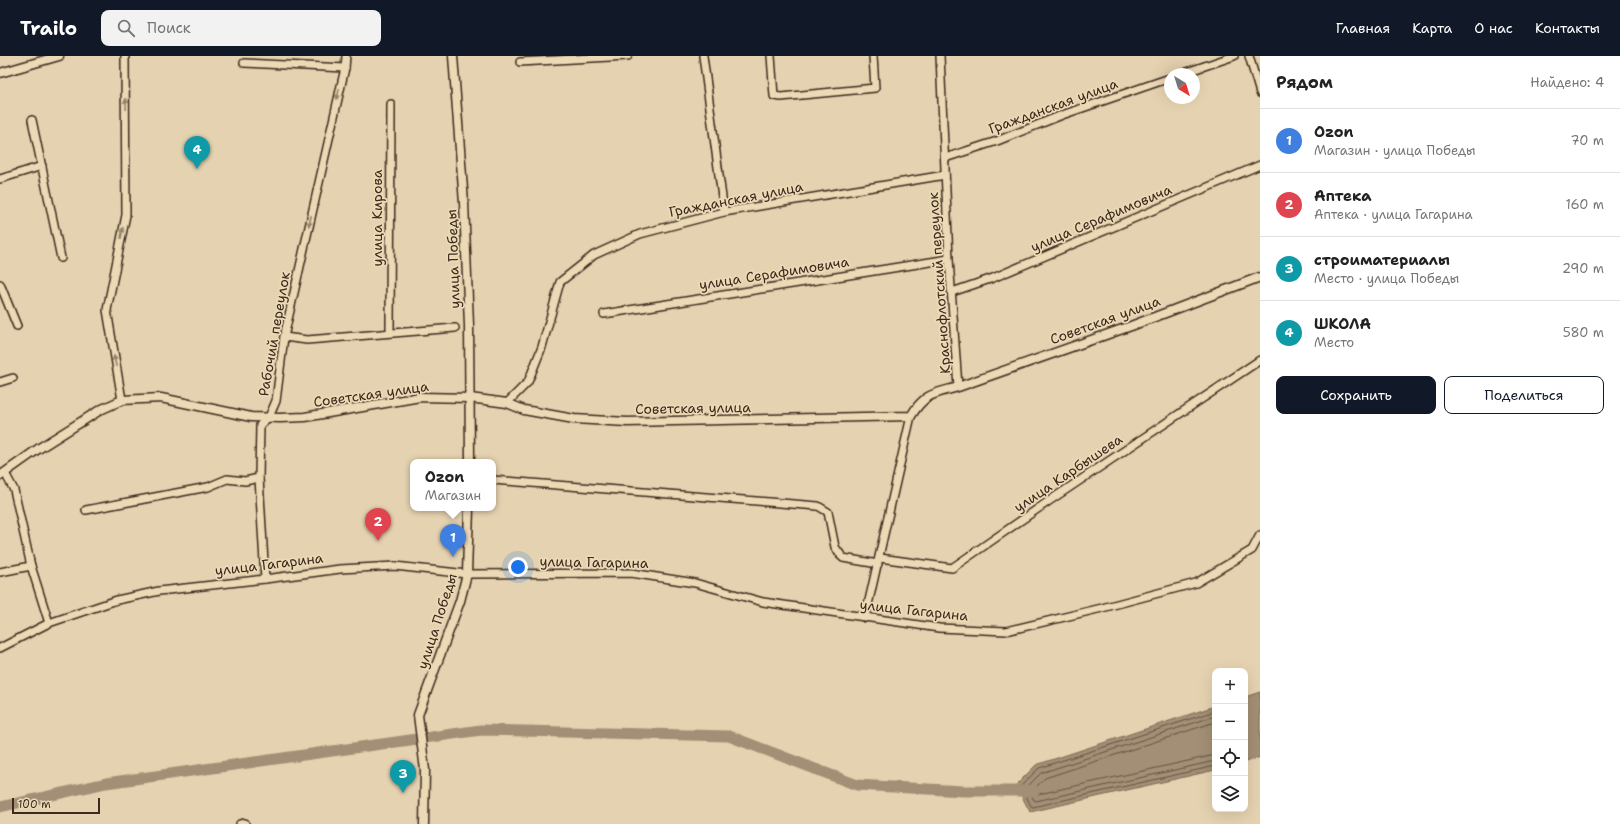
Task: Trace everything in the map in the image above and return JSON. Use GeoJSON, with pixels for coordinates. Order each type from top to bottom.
{"type":"FeatureCollection","features":[{"type":"Feature","properties":{"kind":"street"},"geometry":{"type":"LineString","coordinates":[[0,73],[59,56]]}},
{"type":"Feature","properties":{"kind":"street"},"geometry":{"type":"LineString","coordinates":[[122,400],[107,310],[126,215],[125,56]]}},
{"type":"Feature","properties":{"kind":"street","name":"Рабочий переулок"},"geometry":{"type":"LineString","coordinates":[[264,579],[259,478],[260,425],[269,417],[276,401],[284,336],[346,56]]}},
{"type":"Feature","properties":{"kind":"street","name":"улица Победы"},"geometry":{"type":"LineString","coordinates":[[453,56],[464,203],[469,326],[470,459]]}},
{"type":"Feature","properties":{"kind":"street"},"geometry":{"type":"LineString","coordinates":[[520,62],[628,56]]}},
{"type":"Feature","properties":{"kind":"street"},"geometry":{"type":"LineString","coordinates":[[703,56],[724,212]]}},
{"type":"Feature","properties":{"kind":"street"},"geometry":{"type":"LineString","coordinates":[[771,56],[774,96],[781,97],[875,88],[873,56]]}},
{"type":"Feature","properties":{"kind":"street","name":"Краснофлотский переулок"},"geometry":{"type":"LineString","coordinates":[[865,618],[911,416],[923,399],[958,387],[952,292],[948,259],[940,56]]}},
{"type":"Feature","properties":{"kind":"street"},"geometry":{"type":"LineString","coordinates":[[1199,68],[1234,56]]}},
{"type":"Feature","properties":{"kind":"street"},"geometry":{"type":"LineString","coordinates":[[1249,56],[1260,93]]}},
{"type":"Feature","properties":{"kind":"street"},"geometry":{"type":"LineString","coordinates":[[244,63],[344,68]]}},
{"type":"Feature","properties":{"kind":"street","name":"Гражданская улица"},"geometry":{"type":"LineString","coordinates":[[945,158],[996,141],[1062,115],[1164,80]]}},
{"type":"Feature","properties":{"kind":"street","name":"улица Кирова"},"geometry":{"type":"LineString","coordinates":[[390,333],[391,104]]}},
{"type":"Feature","properties":{"kind":"street"},"geometry":{"type":"LineString","coordinates":[[32,120],[61,258]]}},
{"type":"Feature","properties":{"kind":"street","name":"улица Серафимовича"},"geometry":{"type":"LineString","coordinates":[[952,292],[993,278],[1260,165]]}},
{"type":"Feature","properties":{"kind":"street"},"geometry":{"type":"LineString","coordinates":[[0,179],[42,166]]}},
{"type":"Feature","properties":{"kind":"street","name":"Гражданская улица"},"geometry":{"type":"LineString","coordinates":[[507,403],[528,382],[542,347],[560,282],[594,255],[640,234],[724,212],[945,175]]}},
{"type":"Feature","properties":{"kind":"street","name":"улица Серафимовича"},"geometry":{"type":"LineString","coordinates":[[604,314],[948,259]]}},
{"type":"Feature","properties":{"kind":"street","name":"Советская улица"},"geometry":{"type":"LineString","coordinates":[[958,387],[1131,326],[1260,277]]}},
{"type":"Feature","properties":{"kind":"street"},"geometry":{"type":"LineString","coordinates":[[0,284],[17,326]]}},
{"type":"Feature","properties":{"kind":"street"},"geometry":{"type":"LineString","coordinates":[[284,336],[307,340],[455,328]]}},
{"type":"Feature","properties":{"kind":"street","name":"улица Карбышева"},"geometry":{"type":"LineString","coordinates":[[496,480],[818,506],[828,512],[835,547],[843,558],[952,568],[1049,500],[1260,360]]}},
{"type":"Feature","properties":{"kind":"street"},"geometry":{"type":"LineString","coordinates":[[0,382],[13,378]]}},
{"type":"Feature","properties":{"kind":"street","name":"Советская улица"},"geometry":{"type":"LineString","coordinates":[[3,474],[38,449],[94,414],[122,400],[161,398],[251,417],[305,417],[420,397],[470,398],[507,403],[524,410],[574,419],[627,422],[911,416]]}},
{"type":"Feature","properties":{"kind":"street"},"geometry":{"type":"LineString","coordinates":[[3,474],[14,490],[31,566],[49,623]]}},
{"type":"Feature","properties":{"kind":"street"},"geometry":{"type":"LineString","coordinates":[[86,510],[208,487],[227,479],[245,481],[259,478]]}},
{"type":"Feature","properties":{"kind":"street","name":"улица Победы"},"geometry":{"type":"LineString","coordinates":[[424,824],[425,770],[418,715],[460,601],[467,574],[469,511]]}},
{"type":"Feature","properties":{"kind":"street"},"geometry":{"type":"LineString","coordinates":[[1252,550],[1260,535]]}},
{"type":"Feature","properties":{"kind":"street","name":"улица Гагарина"},"geometry":{"type":"LineString","coordinates":[[0,648],[49,623],[117,600],[159,591],[375,566],[395,566],[467,574],[631,573],[695,583],[763,602],[865,618],[939,628],[1006,631],[1102,608],[1196,583],[1252,550],[1260,548]]}},
{"type":"Feature","properties":{"kind":"street"},"geometry":{"type":"LineString","coordinates":[[0,572],[31,566]]}},
{"type":"Feature","properties":{"kind":"street"},"geometry":{"type":"LineString","coordinates":[[240,824],[245,824]]}},
{"type":"Feature","properties":{"kind":"water"},"geometry":{"type":"Polygon","coordinates":[[[1260,692],[1260,757],[1248,761],[1248,704],[1248,696],[1260,692]]]}},
{"type":"Feature","properties":{"kind":"water"},"geometry":{"type":"Polygon","coordinates":[[[1212,707],[1212,771],[1030,812],[1016,785],[1036,765],[1212,707]]]}},
{"type":"Feature","properties":{"kind":"waterway"},"geometry":{"type":"LineString","coordinates":[[0,807],[106,783],[481,730],[729,736],[857,785],[963,791],[1034,791]]}},
{"type":"Feature","properties":{"kind":"place","name":"ШКОЛА"},"geometry":{"type":"Point","coordinates":[197,169]}},
{"type":"Feature","properties":{"kind":"place","name":"Аптека"},"geometry":{"type":"Point","coordinates":[378,541]}},
{"type":"Feature","properties":{"kind":"place","name":"Ozon"},"geometry":{"type":"Point","coordinates":[453,557]}},
{"type":"Feature","properties":{"kind":"place","name":"строиматериалы"},"geometry":{"type":"Point","coordinates":[403,793]}}]}
